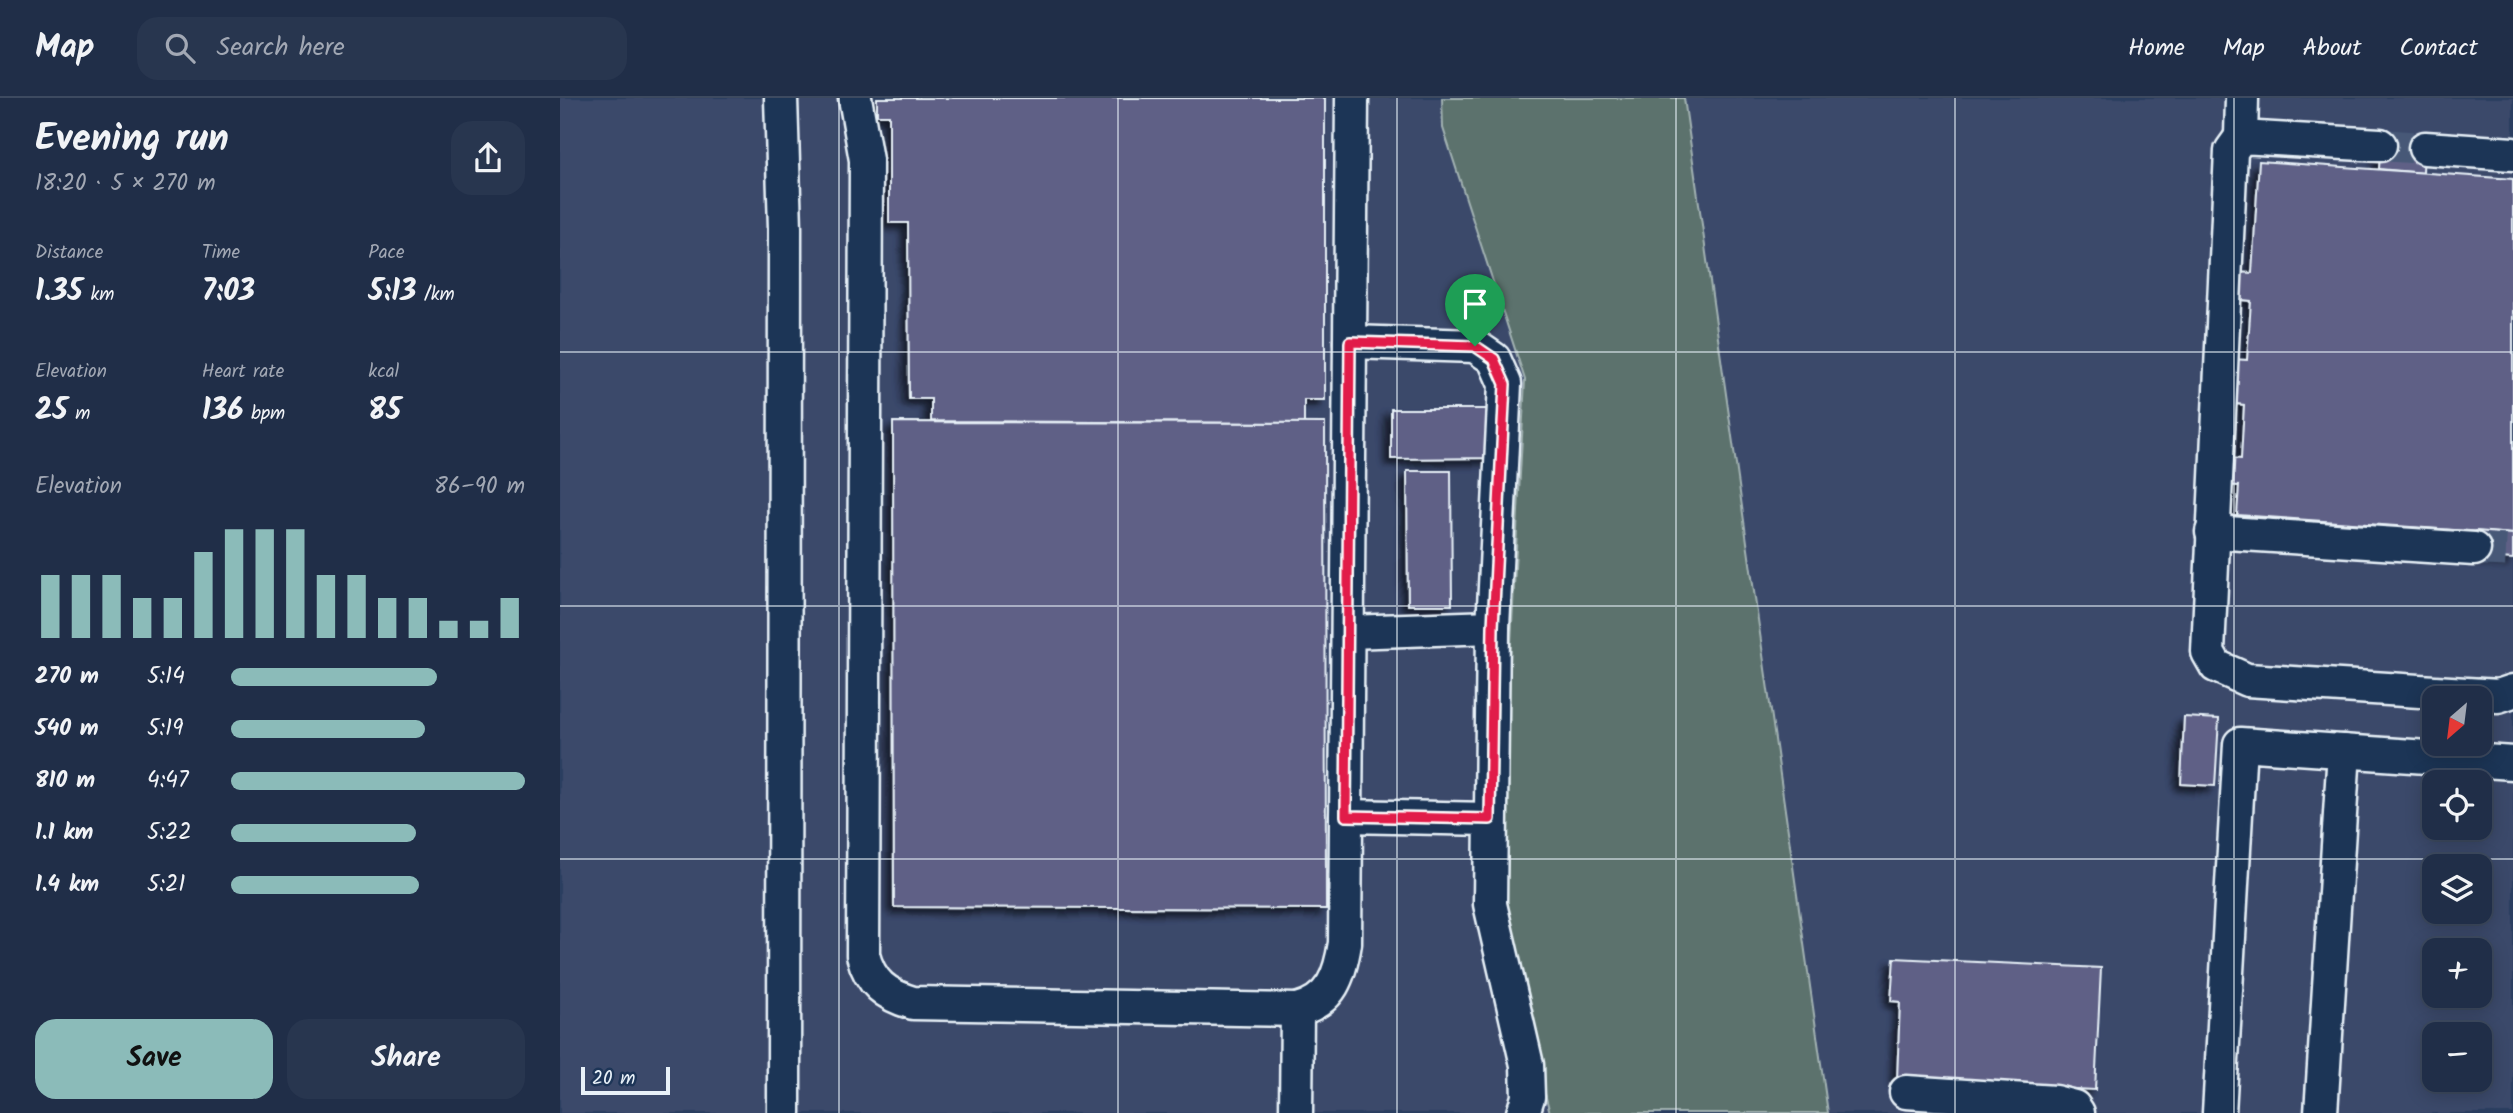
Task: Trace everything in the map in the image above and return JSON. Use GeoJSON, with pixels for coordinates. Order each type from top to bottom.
{"type":"FeatureCollection","features":[{"type":"Feature","properties":{"kind":"street"},"geometry":{"type":"LineString","coordinates":[[781,98],[785,228],[784,1113]]}},
{"type":"Feature","properties":{"kind":"street"},"geometry":{"type":"LineString","coordinates":[[855,98],[866,160],[863,955],[867,972],[880,988],[895,998],[913,1003],[1297,1010],[1312,1006],[1331,989],[1342,964],[1345,943],[1352,98]]}},
{"type":"Feature","properties":{"kind":"street"},"geometry":{"type":"LineString","coordinates":[[2242,98],[2241,137],[2231,151],[2208,652],[2216,666],[2230,675],[2247,680],[2498,696],[2513,691]]}},
{"type":"Feature","properties":{"kind":"street"},"geometry":{"type":"LineString","coordinates":[[2241,137],[2380,145]]}},
{"type":"Feature","properties":{"kind":"street"},"geometry":{"type":"LineString","coordinates":[[2425,148],[2513,154]]}},
{"type":"Feature","properties":{"kind":"street"},"geometry":{"type":"LineString","coordinates":[[1350,342],[1475,346],[1494,359],[1505,384],[1493,627],[1490,819],[1492,922],[1529,1077],[1528,1097],[1522,1113]]}},
{"type":"Feature","properties":{"kind":"street"},"geometry":{"type":"LineString","coordinates":[[2212,532],[2474,549]]}},
{"type":"Feature","properties":{"kind":"street"},"geometry":{"type":"LineString","coordinates":[[1348,632],[1493,627]]}},
{"type":"Feature","properties":{"kind":"street"},"geometry":{"type":"LineString","coordinates":[[2219,1113],[2240,744],[2513,763]]}},
{"type":"Feature","properties":{"kind":"street"},"geometry":{"type":"LineString","coordinates":[[2321,1113],[2344,751]]}},
{"type":"Feature","properties":{"kind":"street"},"geometry":{"type":"LineString","coordinates":[[1346,816],[1490,819]]}},
{"type":"Feature","properties":{"kind":"street"},"geometry":{"type":"LineString","coordinates":[[1296,1113],[1297,1010]]}},
{"type":"Feature","properties":{"kind":"street"},"geometry":{"type":"LineString","coordinates":[[1906,1092],[2055,1101],[2074,1107],[2078,1113]]}},
{"type":"Feature","properties":{"kind":"shaded area"},"geometry":{"type":"Polygon","coordinates":[[[560,98],[1442,98],[1443,128],[1525,380],[1497,906],[1550,1113],[560,1113],[560,98]]]}},
{"type":"Feature","properties":{"kind":"shaded area"},"geometry":{"type":"Polygon","coordinates":[[[1684,98],[2513,98],[2513,1113],[1828,1113],[1684,98]]]}},
{"type":"Feature","properties":{"kind":"green space"},"geometry":{"type":"Polygon","coordinates":[[[1442,98],[1684,98],[1828,1113],[1550,1113],[1497,906],[1525,380],[1443,128],[1442,98]]]}},
{"type":"Feature","properties":{"kind":"building"},"geometry":{"type":"Polygon","coordinates":[[[877,98],[1325,98],[1325,400],[1304,400],[1304,423],[931,421],[931,399],[909,399],[908,223],[889,223],[889,115],[877,115],[877,98]]]}},
{"type":"Feature","properties":{"kind":"building"},"geometry":{"type":"Polygon","coordinates":[[[2381,139],[2424,141],[2423,173],[2379,169],[2381,139]]]}},
{"type":"Feature","properties":{"kind":"building"},"geometry":{"type":"Polygon","coordinates":[[[2259,161],[2513,179],[2513,534],[2237,515],[2239,486],[2224,485],[2226,458],[2241,459],[2244,405],[2228,403],[2231,359],[2247,360],[2251,301],[2233,299],[2235,272],[2252,273],[2259,161]]]}},
{"type":"Feature","properties":{"kind":"building"},"geometry":{"type":"Polygon","coordinates":[[[1391,409],[1494,409],[1494,458],[1391,459],[1391,409]]]}},
{"type":"Feature","properties":{"kind":"building"},"geometry":{"type":"Polygon","coordinates":[[[893,422],[1325,423],[1326,909],[894,907],[893,422]]]}},
{"type":"Feature","properties":{"kind":"building"},"geometry":{"type":"Polygon","coordinates":[[[1407,471],[1451,471],[1452,605],[1408,605],[1407,471]]]}},
{"type":"Feature","properties":{"kind":"building"},"geometry":{"type":"Polygon","coordinates":[[[2476,531],[2513,534],[2513,559],[2474,556],[2476,531]]]}},
{"type":"Feature","properties":{"kind":"building"},"geometry":{"type":"Polygon","coordinates":[[[2184,717],[2219,719],[2215,786],[2181,784],[2184,717]]]}},
{"type":"Feature","properties":{"kind":"building"},"geometry":{"type":"Polygon","coordinates":[[[1894,958],[2101,968],[2095,1090],[1897,1080],[1900,1002],[1891,1001],[1894,958]]]}},
{"type":"Feature","properties":{"kind":"tunnel"},"geometry":{"type":"LineString","coordinates":[[2380,145],[2425,148]]}},
{"type":"Feature","properties":{"kind":"tunnel"},"geometry":{"type":"LineString","coordinates":[[2474,549],[2513,551]]}},
{"type":"Feature","properties":{"kind":"route"},"geometry":{"type":"LineString","coordinates":[[1350,342],[1475,346],[1482,348],[1494,359],[1506,390],[1493,627],[1490,819],[1346,816],[1350,342]]}}]}
